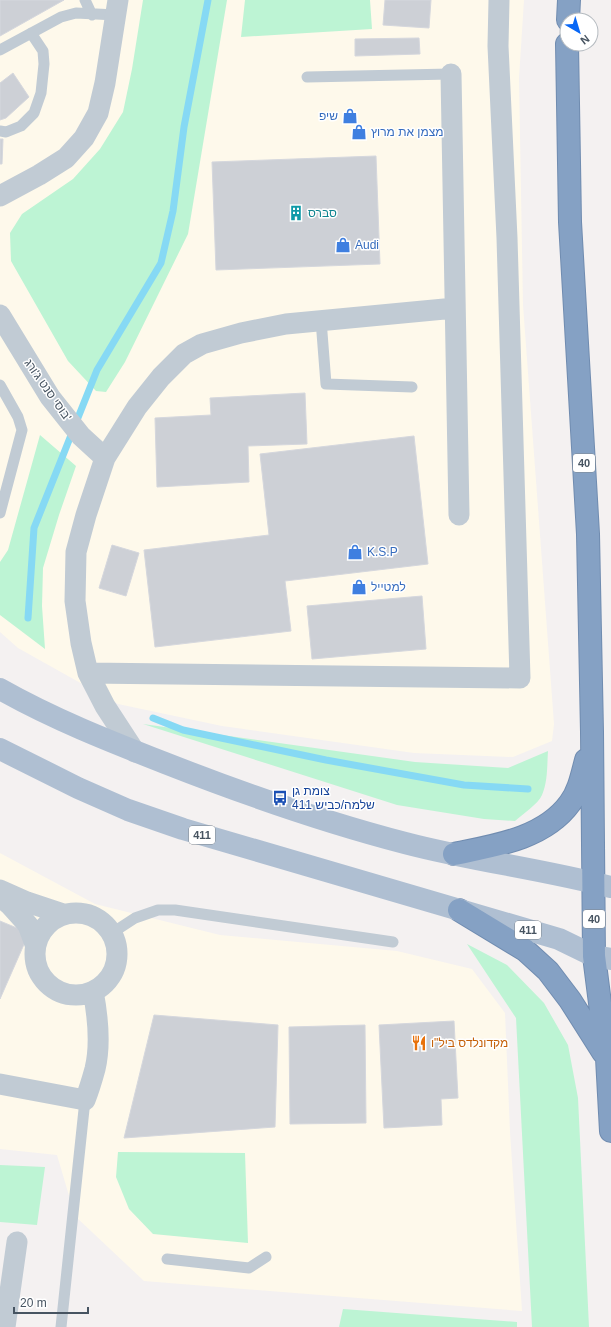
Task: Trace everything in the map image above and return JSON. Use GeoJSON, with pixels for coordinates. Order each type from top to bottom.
{"type":"FeatureCollection","features":[{"type":"Feature","properties":{"kind":"highway"},"geometry":{"type":"LineString","coordinates":[[568,12],[569,0]]}},
{"type":"Feature","properties":{"kind":"highway","name":"40"},"geometry":{"type":"LineString","coordinates":[[567,52],[570,222],[588,534],[592,732],[602,885],[602,958],[611,1131]]}},
{"type":"Feature","properties":{"kind":"highway"},"geometry":{"type":"LineString","coordinates":[[454,854],[506,843],[534,832],[552,821],[570,804],[580,783],[592,732]]}},
{"type":"Feature","properties":{"kind":"highway"},"geometry":{"type":"LineString","coordinates":[[459,910],[525,950],[548,971],[570,1000],[607,1058]]}},
{"type":"Feature","properties":{"kind":"main road"},"geometry":{"type":"LineString","coordinates":[[0,689],[65,722],[135,752],[294,810],[405,843],[602,885]]}},
{"type":"Feature","properties":{"kind":"main road","name":"411"},"geometry":{"type":"LineString","coordinates":[[0,749],[78,788],[128,810],[183,829],[559,939],[602,958]]}},
{"type":"Feature","properties":{"kind":"street"},"geometry":{"type":"LineString","coordinates":[[88,673],[520,678],[508,246],[498,46],[499,0]]}},
{"type":"Feature","properties":{"kind":"street"},"geometry":{"type":"LineString","coordinates":[[0,196],[39,175],[66,158],[84,138],[98,113],[105,83],[117,8]]}},
{"type":"Feature","properties":{"kind":"street"},"geometry":{"type":"LineString","coordinates":[[451,74],[460,515]]}},
{"type":"Feature","properties":{"kind":"street"},"geometry":{"type":"LineString","coordinates":[[135,752],[108,711],[88,673],[81,643],[75,600],[76,552],[101,454],[161,376],[184,354],[202,344],[241,333],[286,324],[455,308]]}},
{"type":"Feature","properties":{"kind":"street","name":"בוסי סנט ג'ורג'"},"geometry":{"type":"LineString","coordinates":[[0,315],[50,397],[81,436],[101,454]]}},
{"type":"Feature","properties":{"kind":"street"},"geometry":{"type":"LineString","coordinates":[[0,890],[27,902],[63,914]]}},
{"type":"Feature","properties":{"kind":"street"},"geometry":{"type":"LineString","coordinates":[[0,896],[28,925],[36,944]]}},
{"type":"Feature","properties":{"kind":"street"},"geometry":{"type":"LineString","coordinates":[[77,912],[91,915],[103,922],[112,933],[116,946],[116,960],[112,973],[104,984],[93,991],[80,995],[67,994],[55,989],[44,981],[38,970],[34,957],[36,944],[41,931],[51,921],[63,914],[77,912]]}},
{"type":"Feature","properties":{"kind":"street"},"geometry":{"type":"LineString","coordinates":[[0,1084],[86,1100],[95,1068],[98,1045],[98,1015],[93,991]]}},
{"type":"Feature","properties":{"kind":"street"},"geometry":{"type":"LineString","coordinates":[[5,1327],[17,1242]]}},
{"type":"Feature","properties":{"kind":"lane"},"geometry":{"type":"LineString","coordinates":[[85,0],[92,15]]}},
{"type":"Feature","properties":{"kind":"lane"},"geometry":{"type":"LineString","coordinates":[[0,50],[61,17],[76,14],[92,15],[117,8]]}},
{"type":"Feature","properties":{"kind":"lane"},"geometry":{"type":"LineString","coordinates":[[0,131],[6,132],[21,126],[34,113],[41,92],[44,64],[43,52],[32,33]]}},
{"type":"Feature","properties":{"kind":"lane"},"geometry":{"type":"LineString","coordinates":[[307,77],[451,74]]}},
{"type":"Feature","properties":{"kind":"lane"},"geometry":{"type":"LineString","coordinates":[[321,320],[326,384],[412,387]]}},
{"type":"Feature","properties":{"kind":"lane"},"geometry":{"type":"LineString","coordinates":[[0,386],[18,417],[22,430],[0,513]]}},
{"type":"Feature","properties":{"kind":"lane"},"geometry":{"type":"LineString","coordinates":[[112,933],[135,918],[158,910],[176,910],[393,942]]}},
{"type":"Feature","properties":{"kind":"lane"},"geometry":{"type":"LineString","coordinates":[[61,1327],[86,1100]]}},
{"type":"Feature","properties":{"kind":"lane"},"geometry":{"type":"LineString","coordinates":[[167,1259],[249,1268],[266,1257]]}},
{"type":"Feature","properties":{"kind":"shaded area"},"geometry":{"type":"Polygon","coordinates":[[[0,0],[524,0],[519,78],[523,305],[554,724],[552,741],[513,757],[414,753],[222,726],[118,704],[18,648],[0,632],[0,0]]]}},
{"type":"Feature","properties":{"kind":"shaded area"},"geometry":{"type":"Polygon","coordinates":[[[0,853],[95,904],[220,935],[397,951],[472,969],[505,1013],[510,1132],[522,1311],[144,1281],[75,1216],[57,1155],[0,1149],[0,853]]]}},
{"type":"Feature","properties":{"kind":"green space"},"geometry":{"type":"Polygon","coordinates":[[[143,0],[227,0],[188,234],[125,362],[106,392],[96,391],[68,361],[11,261],[10,233],[22,214],[73,179],[100,149],[123,112],[132,69],[143,0]]]}},
{"type":"Feature","properties":{"kind":"green space"},"geometry":{"type":"Polygon","coordinates":[[[245,0],[370,0],[372,29],[241,37],[245,0]]]}},
{"type":"Feature","properties":{"kind":"green space"},"geometry":{"type":"Polygon","coordinates":[[[40,435],[76,466],[43,568],[42,606],[45,649],[0,615],[0,562],[8,550],[40,435]]]}},
{"type":"Feature","properties":{"kind":"green space"},"geometry":{"type":"Polygon","coordinates":[[[143,724],[415,762],[508,768],[548,751],[546,779],[544,790],[540,798],[515,821],[484,819],[397,805],[143,724]]]}},
{"type":"Feature","properties":{"kind":"green space"},"geometry":{"type":"Polygon","coordinates":[[[467,944],[507,965],[544,1003],[568,1045],[578,1098],[589,1327],[532,1327],[516,1018],[467,944]]]}},
{"type":"Feature","properties":{"kind":"green space"},"geometry":{"type":"Polygon","coordinates":[[[118,1152],[245,1153],[248,1243],[153,1234],[129,1209],[116,1177],[118,1152]]]}},
{"type":"Feature","properties":{"kind":"green space"},"geometry":{"type":"Polygon","coordinates":[[[0,1165],[45,1167],[37,1225],[0,1222],[0,1165]]]}},
{"type":"Feature","properties":{"kind":"green space"},"geometry":{"type":"Polygon","coordinates":[[[343,1309],[517,1322],[517,1327],[339,1327],[343,1309]]]}},
{"type":"Feature","properties":{"kind":"building"},"geometry":{"type":"Polygon","coordinates":[[[0,0],[64,0],[0,36],[0,0]]]}},
{"type":"Feature","properties":{"kind":"building"},"geometry":{"type":"Polygon","coordinates":[[[385,0],[431,0],[429,28],[383,25],[385,0]]]}},
{"type":"Feature","properties":{"kind":"building"},"geometry":{"type":"Polygon","coordinates":[[[419,38],[420,54],[355,56],[355,39],[419,38]]]}},
{"type":"Feature","properties":{"kind":"building"},"geometry":{"type":"Polygon","coordinates":[[[13,73],[29,97],[6,118],[0,120],[0,83],[13,73]]]}},
{"type":"Feature","properties":{"kind":"building"},"geometry":{"type":"Polygon","coordinates":[[[0,139],[3,139],[2,164],[0,164],[0,139]]]}},
{"type":"Feature","properties":{"kind":"building","name":"סברס"},"geometry":{"type":"Polygon","coordinates":[[[376,156],[380,264],[216,270],[212,162],[376,156]]]}},
{"type":"Feature","properties":{"kind":"building"},"geometry":{"type":"Polygon","coordinates":[[[305,393],[307,444],[248,446],[249,482],[157,487],[155,418],[211,415],[210,398],[305,393]]]}},
{"type":"Feature","properties":{"kind":"building"},"geometry":{"type":"Polygon","coordinates":[[[414,436],[428,564],[285,581],[291,631],[155,647],[144,550],[269,535],[260,454],[414,436]]]}},
{"type":"Feature","properties":{"kind":"building"},"geometry":{"type":"Polygon","coordinates":[[[112,545],[139,553],[126,596],[99,588],[112,545]]]}},
{"type":"Feature","properties":{"kind":"building"},"geometry":{"type":"Polygon","coordinates":[[[422,596],[426,649],[312,659],[307,606],[422,596]]]}},
{"type":"Feature","properties":{"kind":"building"},"geometry":{"type":"Polygon","coordinates":[[[0,921],[29,933],[0,999],[0,921]]]}},
{"type":"Feature","properties":{"kind":"building"},"geometry":{"type":"Polygon","coordinates":[[[154,1015],[278,1025],[275,1127],[124,1138],[154,1015]]]}},
{"type":"Feature","properties":{"kind":"building"},"geometry":{"type":"Polygon","coordinates":[[[454,1021],[458,1098],[441,1099],[442,1125],[384,1128],[379,1025],[454,1021]]]}},
{"type":"Feature","properties":{"kind":"building"},"geometry":{"type":"Polygon","coordinates":[[[365,1025],[366,1123],[290,1124],[289,1027],[365,1025]]]}},
{"type":"Feature","properties":{"kind":"waterway"},"geometry":{"type":"LineString","coordinates":[[28,618],[34,528],[97,370],[161,263],[173,211],[184,127],[208,0]]}},
{"type":"Feature","properties":{"kind":"waterway"},"geometry":{"type":"LineString","coordinates":[[153,718],[183,730],[326,760],[464,785],[528,789]]}},
{"type":"Feature","properties":{"kind":"place","name":"שיפ"},"geometry":{"type":"Point","coordinates":[350,116]}},
{"type":"Feature","properties":{"kind":"place","name":"מצמן את מרוץ"},"geometry":{"type":"Point","coordinates":[359,132]}},
{"type":"Feature","properties":{"kind":"place","name":"סברס"},"geometry":{"type":"Point","coordinates":[296,213]}},
{"type":"Feature","properties":{"kind":"place","name":"Audi"},"geometry":{"type":"Point","coordinates":[343,245]}},
{"type":"Feature","properties":{"kind":"place","name":"K.S.P"},"geometry":{"type":"Point","coordinates":[355,552]}},
{"type":"Feature","properties":{"kind":"place","name":"למטייל"},"geometry":{"type":"Point","coordinates":[359,587]}},
{"type":"Feature","properties":{"kind":"place","name":"צומת גן שלמה/כביש 411"},"geometry":{"type":"Point","coordinates":[280,798]}},
{"type":"Feature","properties":{"kind":"place","name":"מקדונלדס ביל\"ו"},"geometry":{"type":"Point","coordinates":[419,1043]}}]}
